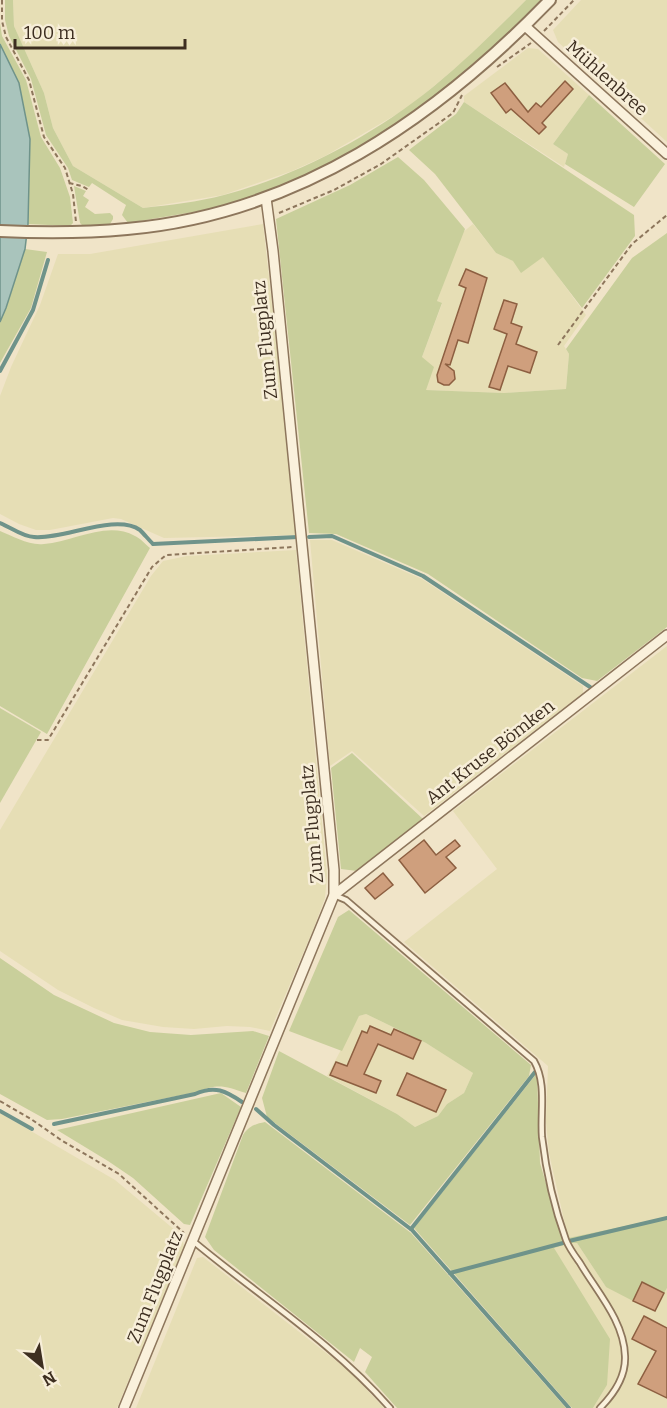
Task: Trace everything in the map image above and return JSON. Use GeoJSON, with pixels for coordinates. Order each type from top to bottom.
{"type":"FeatureCollection","features":[{"type":"Feature","properties":{"kind":"street"},"geometry":{"type":"LineString","coordinates":[[0,231],[77,232],[129,229],[219,212],[266,198],[323,173],[390,137],[458,87],[550,0]]}},
{"type":"Feature","properties":{"kind":"street","name":"Mühlenbree"},"geometry":{"type":"LineString","coordinates":[[525,26],[667,154]]}},
{"type":"Feature","properties":{"kind":"street","name":"Zum Flugplatz"},"geometry":{"type":"LineString","coordinates":[[124,1408],[334,895],[334,870],[270,216],[266,198]]}},
{"type":"Feature","properties":{"kind":"street","name":"Ant Kruse Bömken"},"geometry":{"type":"LineString","coordinates":[[334,895],[667,635]]}},
{"type":"Feature","properties":{"kind":"lane"},"geometry":{"type":"LineString","coordinates":[[334,895],[346,900],[534,1061],[539,1070],[542,1082],[541,1119],[545,1156],[566,1242],[613,1314],[622,1334],[626,1358],[623,1374],[616,1390],[600,1408]]}},
{"type":"Feature","properties":{"kind":"lane"},"geometry":{"type":"LineString","coordinates":[[193,1241],[334,1353],[367,1382],[390,1408]]}},
{"type":"Feature","properties":{"kind":"path"},"geometry":{"type":"LineString","coordinates":[[2,0],[2,21],[6,37],[29,80],[44,137],[65,168],[73,194],[77,232]]}},
{"type":"Feature","properties":{"kind":"path"},"geometry":{"type":"LineString","coordinates":[[69,183],[89,190]]}},
{"type":"Feature","properties":{"kind":"path"},"geometry":{"type":"LineString","coordinates":[[558,345],[632,244],[667,214]]}},
{"type":"Feature","properties":{"kind":"path"},"geometry":{"type":"LineString","coordinates":[[36,740],[48,740],[152,567],[166,555],[302,546]]}},
{"type":"Feature","properties":{"kind":"path"},"geometry":{"type":"LineString","coordinates":[[0,1101],[31,1119],[60,1140],[119,1174],[193,1241]]}},
{"type":"Feature","properties":{"kind":"shaded area"},"geometry":{"type":"Polygon","coordinates":[[[13,0],[526,0],[466,59],[409,107],[325,156],[292,171],[223,195],[143,208],[73,166],[53,128],[44,93],[14,26],[13,0]]]}},
{"type":"Feature","properties":{"kind":"shaded area"},"geometry":{"type":"Polygon","coordinates":[[[581,0],[667,0],[667,142],[558,42],[553,30],[581,0]]]}},
{"type":"Feature","properties":{"kind":"shaded area"},"geometry":{"type":"Polygon","coordinates":[[[528,48],[538,49],[589,95],[553,144],[568,154],[564,167],[464,102],[464,96],[528,48]]]}},
{"type":"Feature","properties":{"kind":"shaded area"},"geometry":{"type":"Polygon","coordinates":[[[263,224],[298,535],[164,538],[121,519],[113,518],[50,530],[36,530],[0,514],[0,396],[40,305],[58,254],[90,254],[263,224]]]}},
{"type":"Feature","properties":{"kind":"shaded area"},"geometry":{"type":"Polygon","coordinates":[[[473,224],[496,253],[513,261],[543,256],[586,315],[564,346],[569,354],[566,389],[504,393],[425,390],[422,357],[442,304],[437,301],[462,233],[473,224]]]}},
{"type":"Feature","properties":{"kind":"shaded area"},"geometry":{"type":"Polygon","coordinates":[[[310,540],[332,540],[422,579],[583,686],[583,693],[424,816],[352,751],[330,766],[310,540]]]}},
{"type":"Feature","properties":{"kind":"shaded area"},"geometry":{"type":"Polygon","coordinates":[[[296,550],[327,875],[325,898],[270,1031],[227,1026],[194,1029],[163,1027],[122,1020],[58,990],[0,951],[0,830],[151,576],[163,561],[187,556],[296,550]]]}},
{"type":"Feature","properties":{"kind":"shaded area"},"geometry":{"type":"Polygon","coordinates":[[[667,646],[667,1217],[568,1238],[549,1153],[546,1122],[548,1066],[404,942],[497,869],[453,811],[667,646]]]}},
{"type":"Feature","properties":{"kind":"shaded area"},"geometry":{"type":"Polygon","coordinates":[[[366,1014],[426,1043],[473,1073],[464,1093],[447,1104],[438,1116],[415,1127],[397,1114],[327,1076],[359,1016],[366,1014]]]}},
{"type":"Feature","properties":{"kind":"shaded area"},"geometry":{"type":"Polygon","coordinates":[[[0,1113],[115,1180],[182,1236],[184,1247],[117,1408],[0,1408],[0,1113]]]}},
{"type":"Feature","properties":{"kind":"shaded area"},"geometry":{"type":"Polygon","coordinates":[[[577,1243],[606,1287],[642,1282],[664,1292],[667,1288],[667,1408],[593,1408],[607,1385],[554,1248],[577,1243]]]}},
{"type":"Feature","properties":{"kind":"shaded area"},"geometry":{"type":"Polygon","coordinates":[[[203,1257],[348,1370],[384,1408],[136,1408],[197,1258],[203,1257]]]}},
{"type":"Feature","properties":{"kind":"green space"},"geometry":{"type":"Polygon","coordinates":[[[5,0],[13,0],[14,26],[44,93],[53,128],[73,166],[143,208],[194,201],[252,187],[335,152],[386,121],[433,87],[469,56],[526,0],[543,0],[460,79],[379,137],[313,173],[257,195],[205,210],[128,223],[122,215],[126,205],[92,183],[89,187],[72,180],[68,168],[46,135],[31,79],[9,36],[5,20],[5,0]]]}},
{"type":"Feature","properties":{"kind":"green space"},"geometry":{"type":"Polygon","coordinates":[[[0,23],[2,36],[26,80],[41,137],[60,168],[70,197],[73,223],[70,226],[28,224],[30,139],[19,83],[0,45],[0,23]]]}},
{"type":"Feature","properties":{"kind":"green space"},"geometry":{"type":"Polygon","coordinates":[[[589,95],[665,164],[634,207],[565,164],[568,154],[553,144],[589,95]]]}},
{"type":"Feature","properties":{"kind":"green space"},"geometry":{"type":"Polygon","coordinates":[[[464,102],[634,215],[635,236],[582,308],[543,257],[521,273],[513,261],[496,253],[435,174],[409,150],[456,114],[464,102]]]}},
{"type":"Feature","properties":{"kind":"green space"},"geometry":{"type":"Polygon","coordinates":[[[398,157],[424,180],[465,229],[437,301],[442,303],[422,357],[434,367],[426,390],[504,393],[566,389],[569,354],[566,349],[632,258],[667,233],[667,627],[597,681],[582,678],[428,574],[336,534],[309,533],[276,219],[350,185],[398,157]]]}},
{"type":"Feature","properties":{"kind":"green space"},"geometry":{"type":"Polygon","coordinates":[[[74,186],[86,191],[83,196],[89,200],[85,207],[95,214],[110,213],[113,216],[110,224],[83,226],[80,223],[74,186]]]}},
{"type":"Feature","properties":{"kind":"green space"},"geometry":{"type":"Polygon","coordinates":[[[25,249],[47,252],[31,308],[0,363],[0,322],[25,249]]]}},
{"type":"Feature","properties":{"kind":"green space"},"geometry":{"type":"Polygon","coordinates":[[[113,530],[135,536],[150,548],[47,734],[0,706],[0,531],[38,544],[113,530]]]}},
{"type":"Feature","properties":{"kind":"green space"},"geometry":{"type":"Polygon","coordinates":[[[0,708],[41,732],[0,803],[0,708]]]}},
{"type":"Feature","properties":{"kind":"green space"},"geometry":{"type":"Polygon","coordinates":[[[352,753],[423,819],[357,871],[341,869],[331,768],[352,753]]]}},
{"type":"Feature","properties":{"kind":"green space"},"geometry":{"type":"Polygon","coordinates":[[[349,910],[531,1065],[529,1076],[410,1225],[267,1117],[262,1098],[279,1051],[397,1114],[415,1127],[438,1116],[447,1104],[464,1093],[473,1073],[426,1043],[366,1014],[359,1016],[342,1051],[289,1031],[338,917],[349,910]]]}},
{"type":"Feature","properties":{"kind":"green space"},"geometry":{"type":"Polygon","coordinates":[[[0,958],[54,995],[114,1023],[150,1032],[191,1035],[253,1031],[269,1036],[246,1093],[227,1087],[216,1087],[62,1119],[47,1120],[0,1094],[0,958]]]}},
{"type":"Feature","properties":{"kind":"green space"},"geometry":{"type":"Polygon","coordinates":[[[537,1073],[540,1163],[564,1245],[554,1248],[610,1339],[607,1385],[593,1408],[572,1408],[414,1228],[537,1073]]]}},
{"type":"Feature","properties":{"kind":"green space"},"geometry":{"type":"Polygon","coordinates":[[[221,1093],[241,1107],[190,1225],[184,1224],[133,1178],[57,1130],[221,1093]]]}},
{"type":"Feature","properties":{"kind":"green space"},"geometry":{"type":"Polygon","coordinates":[[[265,1122],[411,1233],[566,1408],[397,1408],[365,1372],[372,1357],[360,1348],[354,1362],[214,1250],[205,1237],[243,1135],[252,1126],[265,1122]]]}},
{"type":"Feature","properties":{"kind":"green space"},"geometry":{"type":"Polygon","coordinates":[[[667,1217],[667,1288],[664,1293],[642,1282],[633,1301],[606,1287],[577,1243],[570,1243],[568,1238],[667,1217]]]}},
{"type":"Feature","properties":{"kind":"water"},"geometry":{"type":"Polygon","coordinates":[[[0,44],[19,83],[30,139],[28,224],[25,249],[0,322],[0,44]]]}},
{"type":"Feature","properties":{"kind":"building"},"geometry":{"type":"Polygon","coordinates":[[[565,81],[573,89],[542,123],[546,127],[539,134],[511,109],[506,113],[491,93],[505,83],[528,112],[536,103],[541,107],[565,81]]]}},
{"type":"Feature","properties":{"kind":"building"},"geometry":{"type":"Polygon","coordinates":[[[466,269],[487,278],[468,343],[458,340],[450,365],[445,364],[454,371],[455,379],[449,385],[444,385],[438,382],[437,375],[466,288],[459,285],[466,269]]]}},
{"type":"Feature","properties":{"kind":"building"},"geometry":{"type":"Polygon","coordinates":[[[504,300],[517,304],[511,323],[522,327],[516,344],[537,352],[530,373],[508,366],[500,390],[489,387],[507,334],[494,329],[504,300]]]}},
{"type":"Feature","properties":{"kind":"building"},"geometry":{"type":"Polygon","coordinates":[[[424,840],[436,855],[455,840],[460,846],[446,857],[456,868],[425,893],[399,860],[424,840]]]}},
{"type":"Feature","properties":{"kind":"building"},"geometry":{"type":"Polygon","coordinates":[[[383,873],[393,885],[375,899],[365,888],[383,873]]]}},
{"type":"Feature","properties":{"kind":"building"},"geometry":{"type":"Polygon","coordinates":[[[370,1026],[391,1035],[394,1029],[421,1041],[413,1059],[378,1044],[364,1074],[381,1081],[376,1093],[330,1075],[336,1062],[347,1066],[362,1031],[367,1033],[370,1026]]]}},
{"type":"Feature","properties":{"kind":"building"},"geometry":{"type":"Polygon","coordinates":[[[407,1073],[446,1090],[436,1112],[397,1095],[407,1073]]]}},
{"type":"Feature","properties":{"kind":"building"},"geometry":{"type":"Polygon","coordinates":[[[642,1282],[664,1293],[655,1311],[633,1301],[642,1282]]]}},
{"type":"Feature","properties":{"kind":"building"},"geometry":{"type":"Polygon","coordinates":[[[644,1316],[667,1328],[667,1398],[638,1384],[656,1351],[632,1339],[644,1316]]]}},
{"type":"Feature","properties":{"kind":"waterway"},"geometry":{"type":"LineString","coordinates":[[0,371],[33,310],[48,260]]}},
{"type":"Feature","properties":{"kind":"waterway"},"geometry":{"type":"LineString","coordinates":[[0,523],[30,537],[46,537],[117,524],[140,530],[153,544],[298,537]]}},
{"type":"Feature","properties":{"kind":"waterway"},"geometry":{"type":"LineString","coordinates":[[309,537],[332,536],[423,576],[590,687]]}},
{"type":"Feature","properties":{"kind":"waterway"},"geometry":{"type":"LineString","coordinates":[[411,1229],[535,1072]]}},
{"type":"Feature","properties":{"kind":"waterway"},"geometry":{"type":"LineString","coordinates":[[54,1124],[209,1090],[225,1092],[242,1102]]}},
{"type":"Feature","properties":{"kind":"waterway"},"geometry":{"type":"LineString","coordinates":[[256,1109],[412,1230],[569,1408]]}},
{"type":"Feature","properties":{"kind":"waterway"},"geometry":{"type":"LineString","coordinates":[[0,1111],[32,1129]]}},
{"type":"Feature","properties":{"kind":"waterway"},"geometry":{"type":"LineString","coordinates":[[569,1241],[667,1218]]}},
{"type":"Feature","properties":{"kind":"waterway"},"geometry":{"type":"LineString","coordinates":[[450,1273],[563,1243]]}}]}
